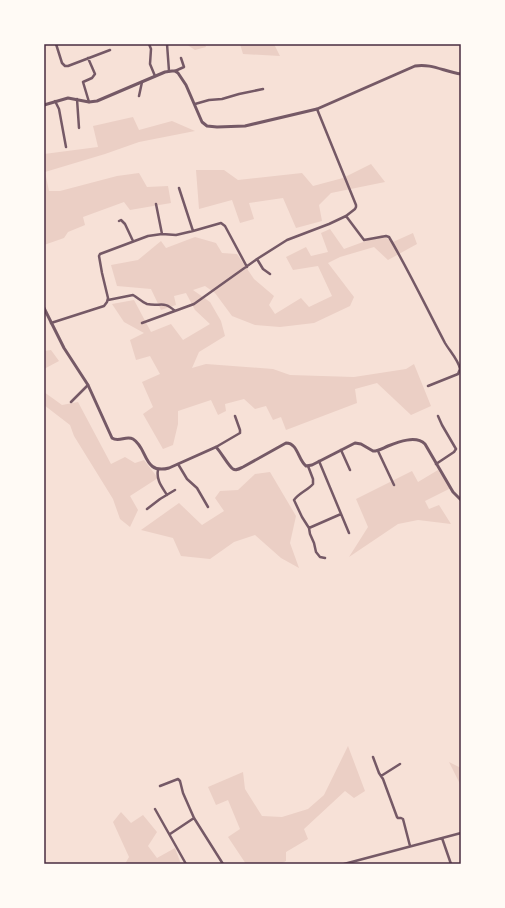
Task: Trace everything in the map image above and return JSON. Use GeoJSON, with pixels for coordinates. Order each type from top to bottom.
{"type":"FeatureCollection","features":[{"type":"Feature","properties":{"kind":"street"},"geometry":{"type":"LineString","coordinates":[[56,44],[60,58],[64,65],[68,66],[110,50]]}},
{"type":"Feature","properties":{"kind":"street"},"geometry":{"type":"LineString","coordinates":[[149,44],[151,49],[150,64],[155,77]]}},
{"type":"Feature","properties":{"kind":"street"},"geometry":{"type":"LineString","coordinates":[[167,44],[169,71]]}},
{"type":"Feature","properties":{"kind":"street"},"geometry":{"type":"LineString","coordinates":[[88,58],[95,74],[92,78],[83,82],[89,102]]}},
{"type":"Feature","properties":{"kind":"street"},"geometry":{"type":"LineString","coordinates":[[44,105],[68,98],[89,102],[97,101],[169,71],[175,71],[184,67],[181,58]]}},
{"type":"Feature","properties":{"kind":"street"},"geometry":{"type":"LineString","coordinates":[[175,71],[186,85],[202,122],[211,128],[244,126],[317,109],[415,66],[429,65],[461,74]]}},
{"type":"Feature","properties":{"kind":"street"},"geometry":{"type":"LineString","coordinates":[[139,96],[142,82]]}},
{"type":"Feature","properties":{"kind":"street"},"geometry":{"type":"LineString","coordinates":[[195,104],[263,89]]}},
{"type":"Feature","properties":{"kind":"street"},"geometry":{"type":"LineString","coordinates":[[77,99],[79,128]]}},
{"type":"Feature","properties":{"kind":"street"},"geometry":{"type":"LineString","coordinates":[[55,101],[59,109],[66,147]]}},
{"type":"Feature","properties":{"kind":"street"},"geometry":{"type":"LineString","coordinates":[[142,323],[194,304],[287,240],[329,224],[346,216],[355,209],[356,204],[317,109]]}},
{"type":"Feature","properties":{"kind":"street"},"geometry":{"type":"LineString","coordinates":[[179,188],[193,231]]}},
{"type":"Feature","properties":{"kind":"street"},"geometry":{"type":"LineString","coordinates":[[156,204],[162,234]]}},
{"type":"Feature","properties":{"kind":"street"},"geometry":{"type":"LineString","coordinates":[[346,216],[364,240],[386,236],[389,237],[448,348],[459,364],[460,369],[458,374],[428,386]]}},
{"type":"Feature","properties":{"kind":"street"},"geometry":{"type":"LineString","coordinates":[[119,221],[121,220],[124,223],[133,241]]}},
{"type":"Feature","properties":{"kind":"street"},"geometry":{"type":"LineString","coordinates":[[51,323],[104,306],[108,298],[99,256],[102,252],[148,236],[162,234],[176,235],[221,222],[225,226],[247,267]]}},
{"type":"Feature","properties":{"kind":"street"},"geometry":{"type":"LineString","coordinates":[[257,260],[263,269],[270,274]]}},
{"type":"Feature","properties":{"kind":"street"},"geometry":{"type":"LineString","coordinates":[[108,300],[133,295],[147,304],[165,304],[175,311]]}},
{"type":"Feature","properties":{"kind":"street"},"geometry":{"type":"LineString","coordinates":[[44,308],[64,348],[88,386],[112,438],[116,440],[127,438],[134,439],[150,464],[158,470],[169,468],[216,448],[240,434],[240,430],[234,416]]}},
{"type":"Feature","properties":{"kind":"street"},"geometry":{"type":"LineString","coordinates":[[71,402],[88,386]]}},
{"type":"Feature","properties":{"kind":"street"},"geometry":{"type":"LineString","coordinates":[[436,464],[456,449],[438,416]]}},
{"type":"Feature","properties":{"kind":"street"},"geometry":{"type":"LineString","coordinates":[[308,466],[353,444],[361,444],[373,452],[403,441],[418,440],[425,444],[453,492],[461,500]]}},
{"type":"Feature","properties":{"kind":"street"},"geometry":{"type":"LineString","coordinates":[[216,448],[232,469],[236,470],[283,445],[289,443],[294,447],[304,465],[308,466],[313,479],[313,484],[294,500],[309,528],[316,552],[320,557],[325,558]]}},
{"type":"Feature","properties":{"kind":"street"},"geometry":{"type":"LineString","coordinates":[[341,450],[350,470]]}},
{"type":"Feature","properties":{"kind":"street"},"geometry":{"type":"LineString","coordinates":[[378,451],[394,485]]}},
{"type":"Feature","properties":{"kind":"street"},"geometry":{"type":"LineString","coordinates":[[319,461],[350,533]]}},
{"type":"Feature","properties":{"kind":"street"},"geometry":{"type":"LineString","coordinates":[[178,464],[187,479],[197,488],[208,507]]}},
{"type":"Feature","properties":{"kind":"street"},"geometry":{"type":"LineString","coordinates":[[158,470],[157,475],[159,481],[167,495]]}},
{"type":"Feature","properties":{"kind":"street"},"geometry":{"type":"LineString","coordinates":[[147,509],[175,490]]}},
{"type":"Feature","properties":{"kind":"street"},"geometry":{"type":"LineString","coordinates":[[309,528],[341,514]]}},
{"type":"Feature","properties":{"kind":"street"},"geometry":{"type":"LineString","coordinates":[[373,757],[383,779],[396,817],[403,819],[410,846]]}},
{"type":"Feature","properties":{"kind":"street"},"geometry":{"type":"LineString","coordinates":[[381,776],[400,764]]}},
{"type":"Feature","properties":{"kind":"street"},"geometry":{"type":"LineString","coordinates":[[160,786],[179,779],[184,796],[194,818],[223,864]]}},
{"type":"Feature","properties":{"kind":"street"},"geometry":{"type":"LineString","coordinates":[[155,809],[186,864]]}},
{"type":"Feature","properties":{"kind":"street"},"geometry":{"type":"LineString","coordinates":[[170,834],[194,818]]}},
{"type":"Feature","properties":{"kind":"street"},"geometry":{"type":"LineString","coordinates":[[344,864],[461,832]]}},
{"type":"Feature","properties":{"kind":"street"},"geometry":{"type":"LineString","coordinates":[[442,838],[451,864]]}},
{"type":"Feature","properties":{"kind":"shaded area"},"geometry":{"type":"Polygon","coordinates":[[[186,44],[205,44],[206,47],[195,50],[186,44]]]}},
{"type":"Feature","properties":{"kind":"shaded area"},"geometry":{"type":"Polygon","coordinates":[[[240,44],[274,44],[280,56],[243,54],[240,44]]]}},
{"type":"Feature","properties":{"kind":"shaded area"},"geometry":{"type":"Polygon","coordinates":[[[133,117],[139,130],[172,121],[195,131],[139,142],[45,172],[49,191],[60,191],[117,176],[139,173],[147,187],[168,186],[171,203],[130,210],[124,202],[83,217],[85,225],[68,232],[64,238],[44,245],[44,154],[98,147],[93,126],[133,117]]]}},
{"type":"Feature","properties":{"kind":"shaded area"},"geometry":{"type":"Polygon","coordinates":[[[371,164],[385,182],[331,193],[319,205],[322,221],[296,228],[283,198],[249,203],[254,219],[240,223],[232,200],[199,209],[196,170],[224,170],[238,180],[302,173],[313,186],[343,178],[371,164]]]}},
{"type":"Feature","properties":{"kind":"shaded area"},"geometry":{"type":"Polygon","coordinates":[[[330,229],[344,249],[382,235],[393,242],[413,233],[417,244],[388,260],[374,247],[340,257],[328,263],[354,297],[350,306],[314,323],[280,327],[255,325],[232,316],[215,293],[205,286],[193,290],[210,302],[221,321],[225,336],[199,352],[192,368],[206,364],[273,369],[290,375],[354,377],[406,369],[414,364],[431,406],[411,415],[377,383],[355,389],[357,403],[286,430],[281,417],[273,420],[266,406],[255,409],[244,399],[225,404],[226,411],[218,415],[211,400],[178,411],[178,424],[173,445],[163,449],[143,414],[153,407],[142,382],[160,374],[150,356],[136,360],[130,340],[144,333],[124,322],[112,304],[134,300],[151,332],[171,324],[183,340],[210,324],[195,310],[186,293],[174,296],[176,305],[161,310],[151,289],[117,286],[111,265],[138,260],[161,241],[166,248],[195,237],[216,243],[222,253],[237,254],[254,279],[274,296],[269,305],[275,314],[301,298],[309,307],[332,296],[318,266],[293,270],[286,257],[306,247],[311,256],[328,252],[321,233],[330,229]]]}},
{"type":"Feature","properties":{"kind":"shaded area"},"geometry":{"type":"Polygon","coordinates":[[[51,350],[59,361],[44,369],[44,351],[51,350]]]}},
{"type":"Feature","properties":{"kind":"shaded area"},"geometry":{"type":"Polygon","coordinates":[[[44,392],[62,405],[78,402],[111,464],[125,457],[135,463],[144,460],[158,478],[130,496],[138,510],[130,527],[120,519],[113,499],[74,436],[70,425],[44,405],[44,392]]]}},
{"type":"Feature","properties":{"kind":"shaded area"},"geometry":{"type":"Polygon","coordinates":[[[438,470],[451,488],[425,501],[429,509],[439,505],[451,524],[418,520],[398,524],[349,557],[368,527],[356,499],[412,471],[418,482],[438,470]]]}},
{"type":"Feature","properties":{"kind":"shaded area"},"geometry":{"type":"Polygon","coordinates":[[[270,472],[296,516],[290,543],[299,568],[281,558],[255,535],[234,542],[210,559],[181,556],[173,538],[141,530],[179,503],[202,525],[224,511],[215,498],[220,491],[238,490],[255,474],[270,472]]]}},
{"type":"Feature","properties":{"kind":"shaded area"},"geometry":{"type":"Polygon","coordinates":[[[348,746],[365,791],[354,798],[345,791],[304,829],[308,839],[286,852],[286,861],[280,864],[246,864],[228,837],[240,829],[228,800],[216,805],[208,787],[243,772],[245,789],[262,816],[282,817],[308,809],[324,795],[348,746]]]}},
{"type":"Feature","properties":{"kind":"shaded area"},"geometry":{"type":"Polygon","coordinates":[[[449,762],[461,768],[461,786],[449,762]]]}},
{"type":"Feature","properties":{"kind":"shaded area"},"geometry":{"type":"Polygon","coordinates":[[[121,812],[131,823],[143,815],[157,832],[148,846],[157,858],[175,848],[181,864],[125,864],[129,857],[113,822],[121,812]]]}}]}
